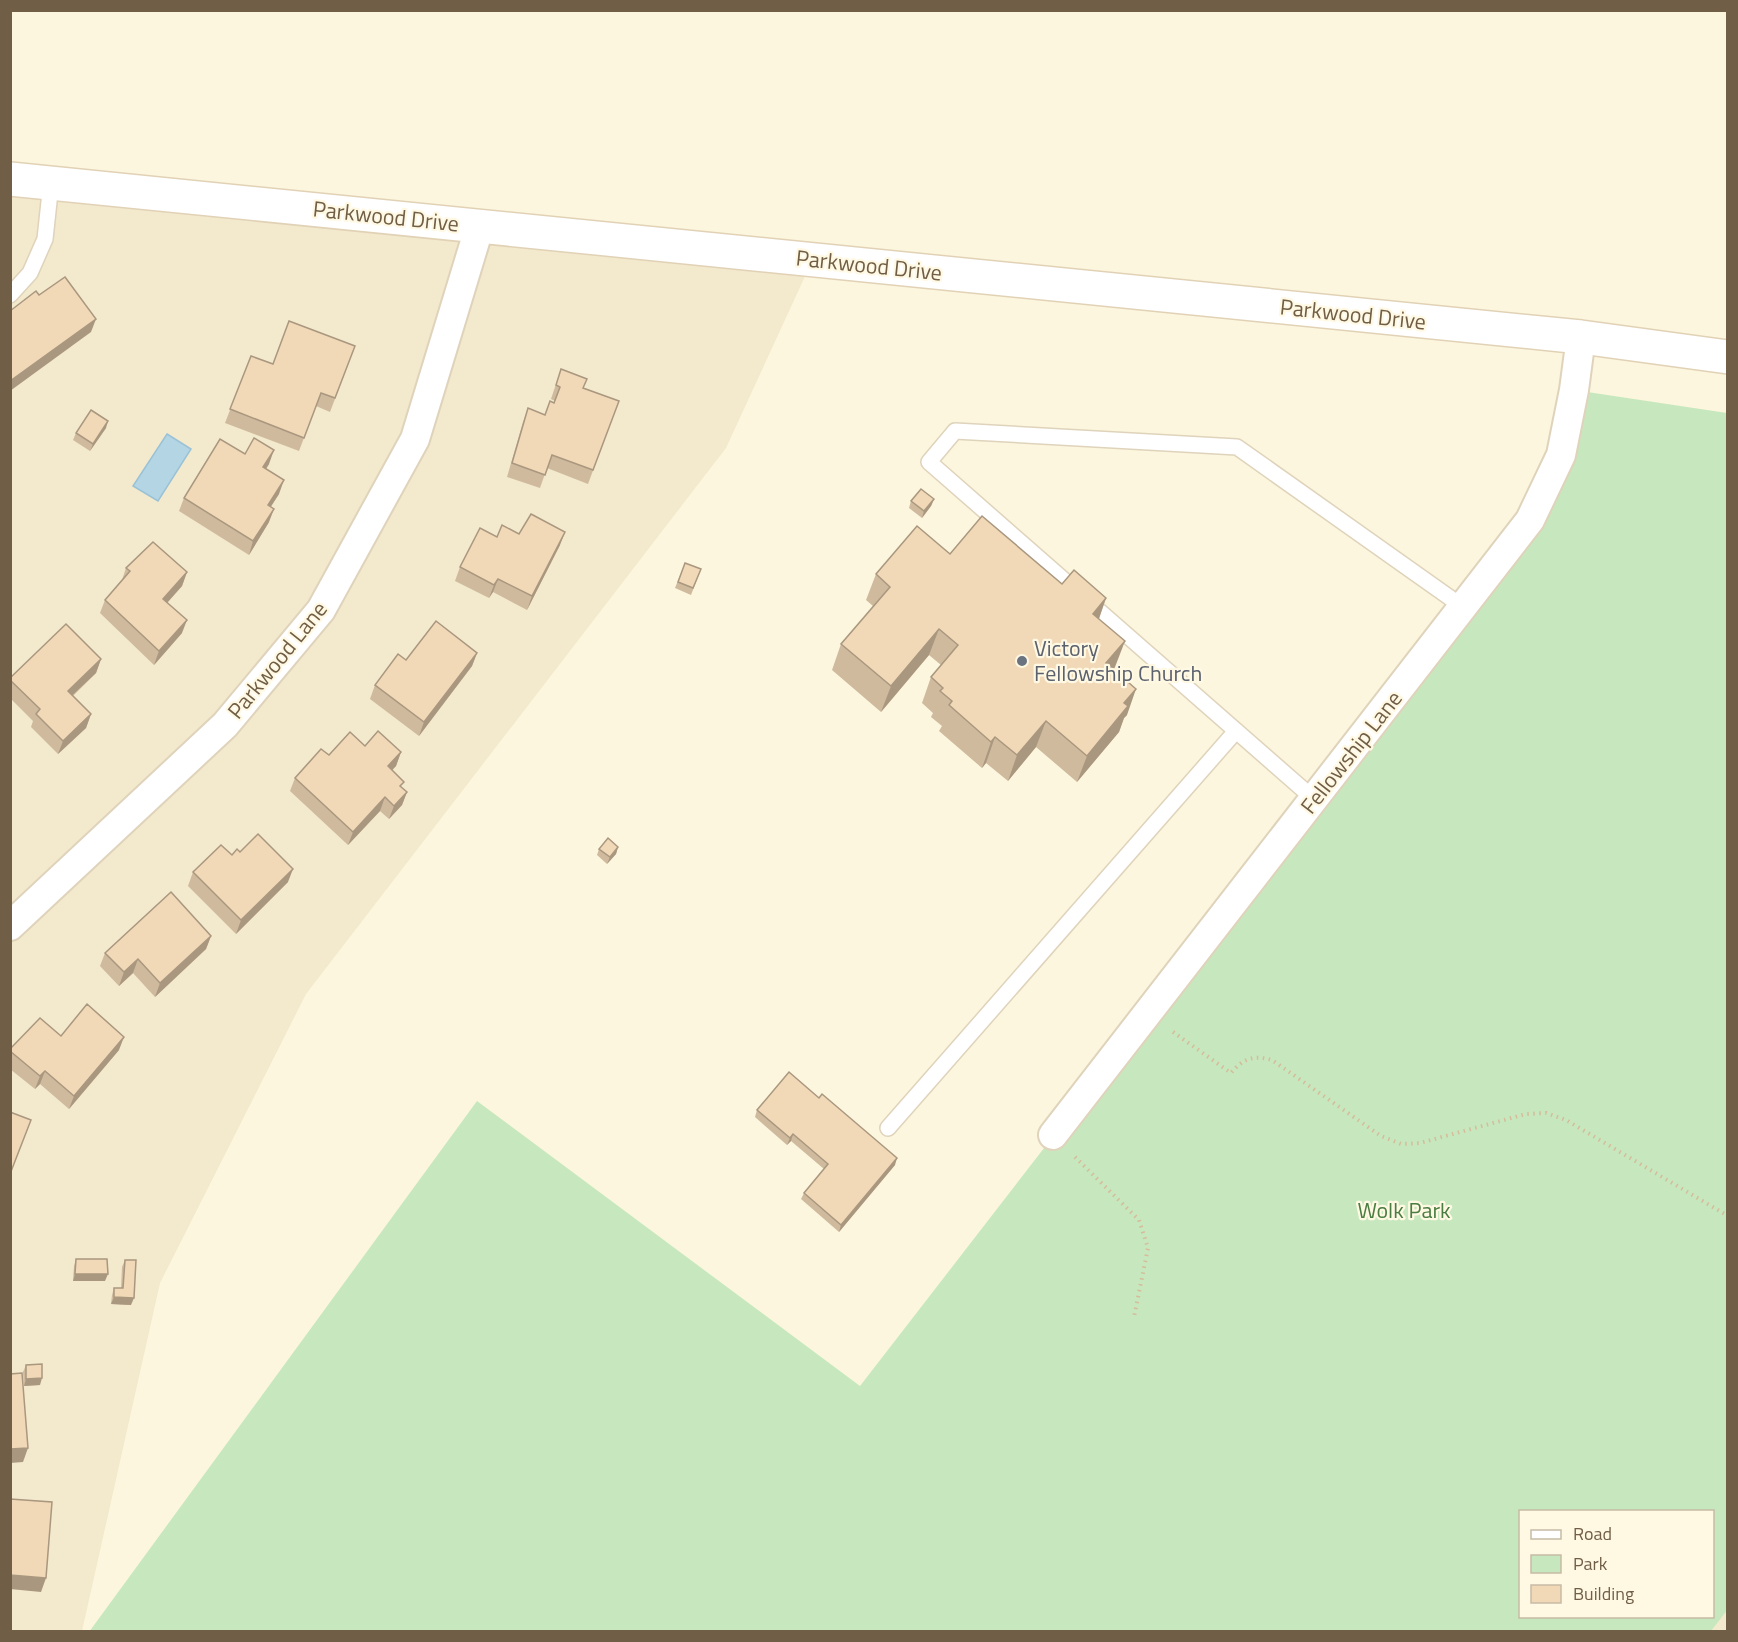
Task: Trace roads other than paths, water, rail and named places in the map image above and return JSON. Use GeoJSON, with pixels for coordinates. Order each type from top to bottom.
{"type":"FeatureCollection","features":[{"type":"Feature","properties":{"kind":"street","name":"Parkwood Drive"},"geometry":{"type":"LineString","coordinates":[[10,179],[1581,337],[1728,357]]}},
{"type":"Feature","properties":{"kind":"street","name":"Parkwood Lane"},"geometry":{"type":"LineString","coordinates":[[10,926],[225,725],[321,610],[415,438],[480,225]]}},
{"type":"Feature","properties":{"kind":"street","name":"Fellowship Lane"},"geometry":{"type":"LineString","coordinates":[[1053,1135],[1530,520],[1561,455],[1574,390],[1581,337]]}},
{"type":"Feature","properties":{"kind":"lane"},"geometry":{"type":"LineString","coordinates":[[10,295],[30,273],[45,238],[51,183]]}},
{"type":"Feature","properties":{"kind":"lane"},"geometry":{"type":"LineString","coordinates":[[1314,799],[929,462],[955,431],[1237,447],[1463,607]]}},
{"type":"Feature","properties":{"kind":"lane"},"geometry":{"type":"LineString","coordinates":[[888,1128],[1236,731]]}},
{"type":"Feature","properties":{"kind":"water"},"geometry":{"type":"Polygon","coordinates":[[[167,434],[191,449],[158,501],[133,486],[167,434]]]}},
{"type":"Feature","properties":{"kind":"place","name":"Victory Fellowship Church"},"geometry":{"type":"Point","coordinates":[1022,661]}},
{"type":"Feature","properties":{"kind":"park label","name":"Wolk Park"},"geometry":{"type":"Point","coordinates":[1404,1210]}}]}
